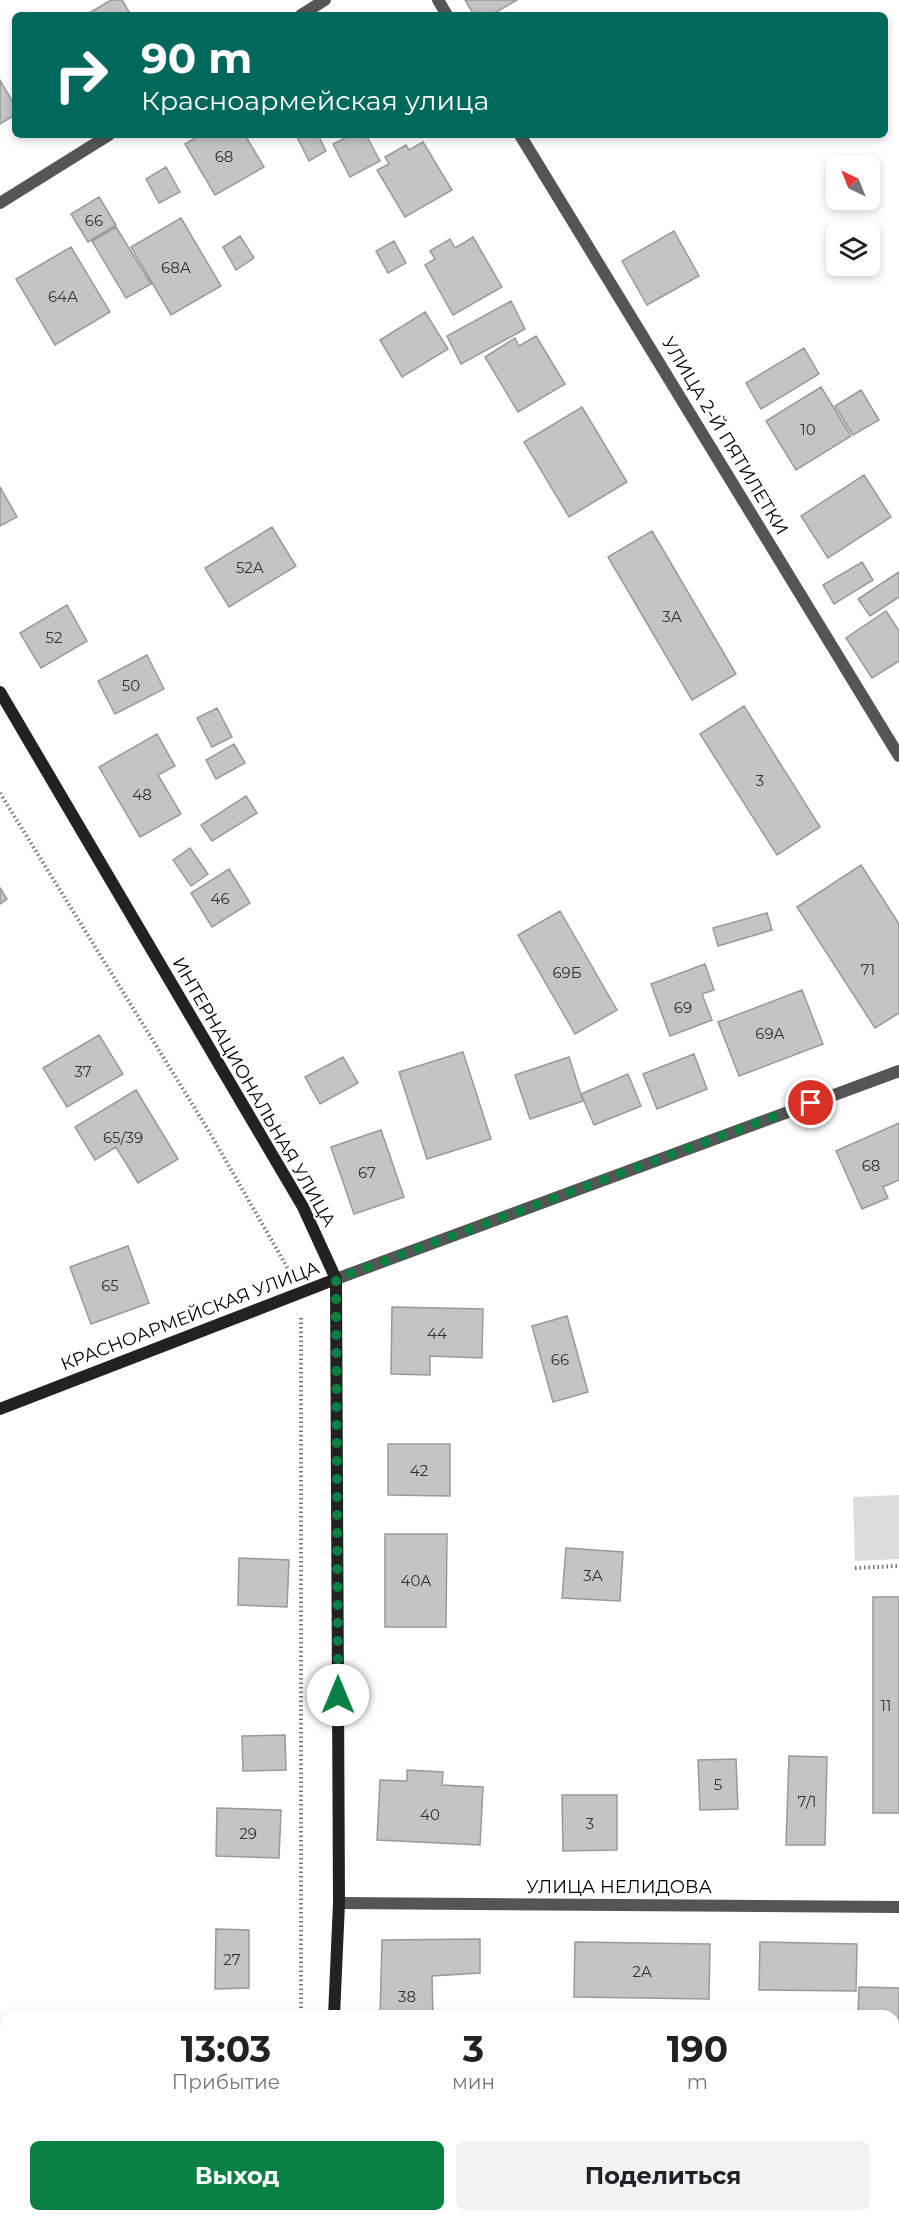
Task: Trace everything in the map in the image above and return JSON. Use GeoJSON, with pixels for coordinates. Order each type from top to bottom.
{"type":"FeatureCollection","features":[{"type":"Feature","properties":{"kind":"main road","name":"ИНТЕРНАЦИОНАЛЬНАЯ УЛИЦА"},"geometry":{"type":"LineString","coordinates":[[0,692],[303,1207],[336,1279],[339,1903],[334,2010]]}},
{"type":"Feature","properties":{"kind":"main road","name":"КРАСНОАРМЕЙСКАЯ УЛИЦА"},"geometry":{"type":"LineString","coordinates":[[0,1409],[336,1279]]}},
{"type":"Feature","properties":{"kind":"street"},"geometry":{"type":"LineString","coordinates":[[306,12],[325,0]]}},
{"type":"Feature","properties":{"kind":"street"},"geometry":{"type":"LineString","coordinates":[[0,203],[104,138]]}},
{"type":"Feature","properties":{"kind":"street","name":"УЛИЦА 2-Й ПЯТИЛЕТКИ"},"geometry":{"type":"LineString","coordinates":[[522,138],[899,756]]}},
{"type":"Feature","properties":{"kind":"street","name":"КРАСНОАРМЕЙСКАЯ УЛИЦА"},"geometry":{"type":"LineString","coordinates":[[336,1279],[899,1071]]}},
{"type":"Feature","properties":{"kind":"street","name":"УЛИЦА НЕЛИДОВА"},"geometry":{"type":"LineString","coordinates":[[339,1903],[899,1907]]}},
{"type":"Feature","properties":{"kind":"path"},"geometry":{"type":"LineString","coordinates":[[0,793],[207,1128],[301,1292],[301,2010]]}},
{"type":"Feature","properties":{"kind":"path"},"geometry":{"type":"LineString","coordinates":[[855,1568],[899,1566]]}},
{"type":"Feature","properties":{"kind":"shaded area"},"geometry":{"type":"Polygon","coordinates":[[[899,1495],[899,1559],[855,1561],[853,1497],[899,1495]]]}},
{"type":"Feature","properties":{"kind":"building"},"geometry":{"type":"Polygon","coordinates":[[[111,0],[122,0],[129,12],[91,12],[111,0]]]}},
{"type":"Feature","properties":{"kind":"building"},"geometry":{"type":"Polygon","coordinates":[[[465,0],[517,0],[496,12],[472,12],[465,0]]]}},
{"type":"Feature","properties":{"kind":"building"},"geometry":{"type":"Polygon","coordinates":[[[0,80],[12,101],[12,117],[0,124],[0,80]]]}},
{"type":"Feature","properties":{"kind":"building"},"geometry":{"type":"Polygon","coordinates":[[[195,138],[247,138],[264,167],[215,195],[185,144],[195,138]]]}},
{"type":"Feature","properties":{"kind":"building"},"geometry":{"type":"Polygon","coordinates":[[[298,138],[320,138],[326,151],[309,161],[298,138]]]}},
{"type":"Feature","properties":{"kind":"building"},"geometry":{"type":"Polygon","coordinates":[[[345,138],[368,138],[380,161],[350,177],[333,144],[345,138]]]}},
{"type":"Feature","properties":{"kind":"building"},"geometry":{"type":"Polygon","coordinates":[[[423,142],[452,190],[405,217],[377,170],[389,164],[385,157],[406,145],[409,150],[423,142]]]}},
{"type":"Feature","properties":{"kind":"building"},"geometry":{"type":"Polygon","coordinates":[[[166,167],[180,192],[159,203],[146,179],[166,167]]]}},
{"type":"Feature","properties":{"kind":"building"},"geometry":{"type":"Polygon","coordinates":[[[99,197],[116,225],[88,242],[71,214],[99,197]]]}},
{"type":"Feature","properties":{"kind":"building"},"geometry":{"type":"Polygon","coordinates":[[[181,218],[221,286],[171,315],[131,247],[181,218]]]}},
{"type":"Feature","properties":{"kind":"building"},"geometry":{"type":"Polygon","coordinates":[[[116,227],[151,284],[126,298],[92,241],[116,227]]]}},
{"type":"Feature","properties":{"kind":"building"},"geometry":{"type":"Polygon","coordinates":[[[674,231],[699,276],[647,305],[622,261],[674,231]]]}},
{"type":"Feature","properties":{"kind":"building"},"geometry":{"type":"Polygon","coordinates":[[[240,236],[254,258],[236,270],[223,247],[240,236]]]}},
{"type":"Feature","properties":{"kind":"building"},"geometry":{"type":"Polygon","coordinates":[[[473,237],[502,287],[453,315],[425,265],[435,259],[430,251],[450,239],[455,248],[473,237]]]}},
{"type":"Feature","properties":{"kind":"building"},"geometry":{"type":"Polygon","coordinates":[[[394,241],[406,263],[388,273],[376,251],[394,241]]]}},
{"type":"Feature","properties":{"kind":"building"},"geometry":{"type":"Polygon","coordinates":[[[71,247],[110,312],[55,345],[16,279],[71,247]]]}},
{"type":"Feature","properties":{"kind":"building"},"geometry":{"type":"Polygon","coordinates":[[[511,301],[525,329],[461,364],[447,336],[511,301]]]}},
{"type":"Feature","properties":{"kind":"building"},"geometry":{"type":"Polygon","coordinates":[[[425,312],[448,349],[402,377],[380,340],[425,312]]]}},
{"type":"Feature","properties":{"kind":"building"},"geometry":{"type":"Polygon","coordinates":[[[536,336],[565,384],[518,412],[485,357],[515,338],[519,346],[536,336]]]}},
{"type":"Feature","properties":{"kind":"building"},"geometry":{"type":"Polygon","coordinates":[[[804,348],[819,374],[761,409],[746,383],[804,348]]]}},
{"type":"Feature","properties":{"kind":"building"},"geometry":{"type":"Polygon","coordinates":[[[821,387],[851,436],[796,470],[766,421],[821,387]]]}},
{"type":"Feature","properties":{"kind":"building"},"geometry":{"type":"Polygon","coordinates":[[[861,390],[879,420],[853,435],[835,406],[861,390]]]}},
{"type":"Feature","properties":{"kind":"building"},"geometry":{"type":"Polygon","coordinates":[[[582,407],[627,482],[569,517],[524,442],[582,407]]]}},
{"type":"Feature","properties":{"kind":"building"},"geometry":{"type":"Polygon","coordinates":[[[864,475],[891,517],[828,558],[801,516],[864,475]]]}},
{"type":"Feature","properties":{"kind":"building"},"geometry":{"type":"Polygon","coordinates":[[[0,487],[17,517],[0,526],[0,487]]]}},
{"type":"Feature","properties":{"kind":"building"},"geometry":{"type":"Polygon","coordinates":[[[272,527],[296,566],[229,607],[205,568],[272,527]]]}},
{"type":"Feature","properties":{"kind":"building"},"geometry":{"type":"Polygon","coordinates":[[[652,531],[736,674],[692,700],[608,557],[652,531]]]}},
{"type":"Feature","properties":{"kind":"building"},"geometry":{"type":"Polygon","coordinates":[[[862,562],[873,580],[834,604],[823,585],[862,562]]]}},
{"type":"Feature","properties":{"kind":"building"},"geometry":{"type":"Polygon","coordinates":[[[899,572],[899,597],[870,616],[858,599],[899,572]]]}},
{"type":"Feature","properties":{"kind":"building"},"geometry":{"type":"Polygon","coordinates":[[[67,605],[87,641],[41,668],[20,633],[67,605]]]}},
{"type":"Feature","properties":{"kind":"building"},"geometry":{"type":"Polygon","coordinates":[[[886,611],[899,631],[899,661],[872,678],[846,638],[886,611]]]}},
{"type":"Feature","properties":{"kind":"building"},"geometry":{"type":"Polygon","coordinates":[[[147,655],[164,689],[115,714],[98,681],[147,655]]]}},
{"type":"Feature","properties":{"kind":"building"},"geometry":{"type":"Polygon","coordinates":[[[744,706],[820,827],[777,855],[700,734],[744,706]]]}},
{"type":"Feature","properties":{"kind":"building"},"geometry":{"type":"Polygon","coordinates":[[[217,708],[232,737],[212,747],[197,718],[217,708]]]}},
{"type":"Feature","properties":{"kind":"building"},"geometry":{"type":"Polygon","coordinates":[[[157,734],[175,766],[158,775],[181,814],[140,837],[99,767],[157,734]]]}},
{"type":"Feature","properties":{"kind":"building"},"geometry":{"type":"Polygon","coordinates":[[[234,744],[245,763],[216,779],[206,760],[234,744]]]}},
{"type":"Feature","properties":{"kind":"building"},"geometry":{"type":"Polygon","coordinates":[[[246,796],[257,813],[212,841],[201,825],[246,796]]]}},
{"type":"Feature","properties":{"kind":"building"},"geometry":{"type":"Polygon","coordinates":[[[190,848],[208,874],[191,886],[173,860],[190,848]]]}},
{"type":"Feature","properties":{"kind":"building"},"geometry":{"type":"Polygon","coordinates":[[[861,865],[899,924],[899,1013],[875,1028],[797,907],[861,865]]]}},
{"type":"Feature","properties":{"kind":"building"},"geometry":{"type":"Polygon","coordinates":[[[229,869],[250,903],[212,927],[191,893],[229,869]]]}},
{"type":"Feature","properties":{"kind":"building"},"geometry":{"type":"Polygon","coordinates":[[[0,888],[7,899],[0,904],[0,888]]]}},
{"type":"Feature","properties":{"kind":"building"},"geometry":{"type":"Polygon","coordinates":[[[560,911],[617,1010],[575,1034],[518,935],[560,911]]]}},
{"type":"Feature","properties":{"kind":"building"},"geometry":{"type":"Polygon","coordinates":[[[767,913],[772,930],[718,946],[713,928],[767,913]]]}},
{"type":"Feature","properties":{"kind":"building"},"geometry":{"type":"Polygon","coordinates":[[[705,964],[714,990],[702,994],[712,1020],[670,1036],[651,984],[705,964]]]}},
{"type":"Feature","properties":{"kind":"building"},"geometry":{"type":"Polygon","coordinates":[[[802,990],[823,1044],[739,1076],[718,1022],[802,990]]]}},
{"type":"Feature","properties":{"kind":"building"},"geometry":{"type":"Polygon","coordinates":[[[99,1035],[123,1074],[67,1107],[43,1068],[99,1035]]]}},
{"type":"Feature","properties":{"kind":"building"},"geometry":{"type":"Polygon","coordinates":[[[463,1052],[491,1139],[427,1159],[399,1072],[463,1052]]]}},
{"type":"Feature","properties":{"kind":"building"},"geometry":{"type":"Polygon","coordinates":[[[694,1054],[707,1089],[657,1109],[643,1074],[694,1054]]]}},
{"type":"Feature","properties":{"kind":"building"},"geometry":{"type":"Polygon","coordinates":[[[343,1057],[358,1083],[320,1104],[305,1077],[343,1057]]]}},
{"type":"Feature","properties":{"kind":"building"},"geometry":{"type":"Polygon","coordinates":[[[569,1057],[583,1101],[530,1119],[515,1075],[569,1057]]]}},
{"type":"Feature","properties":{"kind":"building"},"geometry":{"type":"Polygon","coordinates":[[[628,1074],[641,1106],[594,1125],[581,1094],[628,1074]]]}},
{"type":"Feature","properties":{"kind":"building"},"geometry":{"type":"Polygon","coordinates":[[[136,1090],[178,1159],[138,1183],[116,1147],[95,1160],[75,1127],[136,1090]]]}},
{"type":"Feature","properties":{"kind":"building"},"geometry":{"type":"Polygon","coordinates":[[[899,1123],[899,1180],[883,1187],[888,1198],[862,1209],[836,1151],[899,1123]]]}},
{"type":"Feature","properties":{"kind":"building"},"geometry":{"type":"Polygon","coordinates":[[[381,1130],[404,1197],[354,1214],[331,1147],[381,1130]]]}},
{"type":"Feature","properties":{"kind":"building"},"geometry":{"type":"Polygon","coordinates":[[[128,1246],[149,1303],[91,1324],[70,1267],[128,1246]]]}},
{"type":"Feature","properties":{"kind":"building"},"geometry":{"type":"Polygon","coordinates":[[[392,1307],[483,1309],[482,1358],[430,1356],[430,1375],[391,1374],[392,1307]]]}},
{"type":"Feature","properties":{"kind":"building"},"geometry":{"type":"Polygon","coordinates":[[[567,1316],[588,1392],[553,1402],[532,1326],[567,1316]]]}},
{"type":"Feature","properties":{"kind":"building"},"geometry":{"type":"Polygon","coordinates":[[[388,1444],[450,1444],[450,1496],[388,1495],[388,1444]]]}},
{"type":"Feature","properties":{"kind":"building"},"geometry":{"type":"Polygon","coordinates":[[[385,1534],[447,1534],[446,1627],[385,1627],[385,1534]]]}},
{"type":"Feature","properties":{"kind":"building"},"geometry":{"type":"Polygon","coordinates":[[[566,1548],[623,1552],[620,1601],[562,1598],[566,1548]]]}},
{"type":"Feature","properties":{"kind":"building"},"geometry":{"type":"Polygon","coordinates":[[[239,1558],[289,1560],[287,1607],[238,1605],[239,1558]]]}},
{"type":"Feature","properties":{"kind":"building"},"geometry":{"type":"Polygon","coordinates":[[[873,1597],[899,1597],[899,1813],[873,1813],[873,1597]]]}},
{"type":"Feature","properties":{"kind":"building"},"geometry":{"type":"Polygon","coordinates":[[[285,1735],[286,1770],[243,1771],[242,1736],[285,1735]]]}},
{"type":"Feature","properties":{"kind":"building"},"geometry":{"type":"Polygon","coordinates":[[[789,1756],[827,1757],[825,1845],[786,1845],[789,1756]]]}},
{"type":"Feature","properties":{"kind":"building"},"geometry":{"type":"Polygon","coordinates":[[[736,1759],[738,1809],[700,1810],[698,1760],[736,1759]]]}},
{"type":"Feature","properties":{"kind":"building"},"geometry":{"type":"Polygon","coordinates":[[[407,1770],[443,1772],[442,1785],[483,1787],[480,1845],[377,1840],[380,1780],[407,1781],[407,1770]]]}},
{"type":"Feature","properties":{"kind":"building"},"geometry":{"type":"Polygon","coordinates":[[[562,1795],[617,1795],[617,1850],[563,1851],[562,1795]]]}},
{"type":"Feature","properties":{"kind":"building"},"geometry":{"type":"Polygon","coordinates":[[[217,1808],[281,1810],[279,1858],[216,1856],[217,1808]]]}},
{"type":"Feature","properties":{"kind":"building"},"geometry":{"type":"Polygon","coordinates":[[[216,1929],[249,1930],[249,1988],[215,1989],[216,1929]]]}},
{"type":"Feature","properties":{"kind":"building"},"geometry":{"type":"Polygon","coordinates":[[[480,1939],[480,1973],[432,1976],[433,2010],[380,2010],[382,1940],[480,1939]]]}},
{"type":"Feature","properties":{"kind":"building"},"geometry":{"type":"Polygon","coordinates":[[[575,1942],[710,1944],[709,1999],[574,1997],[575,1942]]]}},
{"type":"Feature","properties":{"kind":"building"},"geometry":{"type":"Polygon","coordinates":[[[760,1942],[857,1944],[856,1991],[759,1990],[760,1942]]]}},
{"type":"Feature","properties":{"kind":"building"},"geometry":{"type":"Polygon","coordinates":[[[859,1987],[899,1988],[899,2010],[858,2010],[859,1987]]]}},
{"type":"Feature","properties":{"kind":"route"},"geometry":{"type":"LineString","coordinates":[[338,1695],[336,1279],[811,1103]]}}]}
